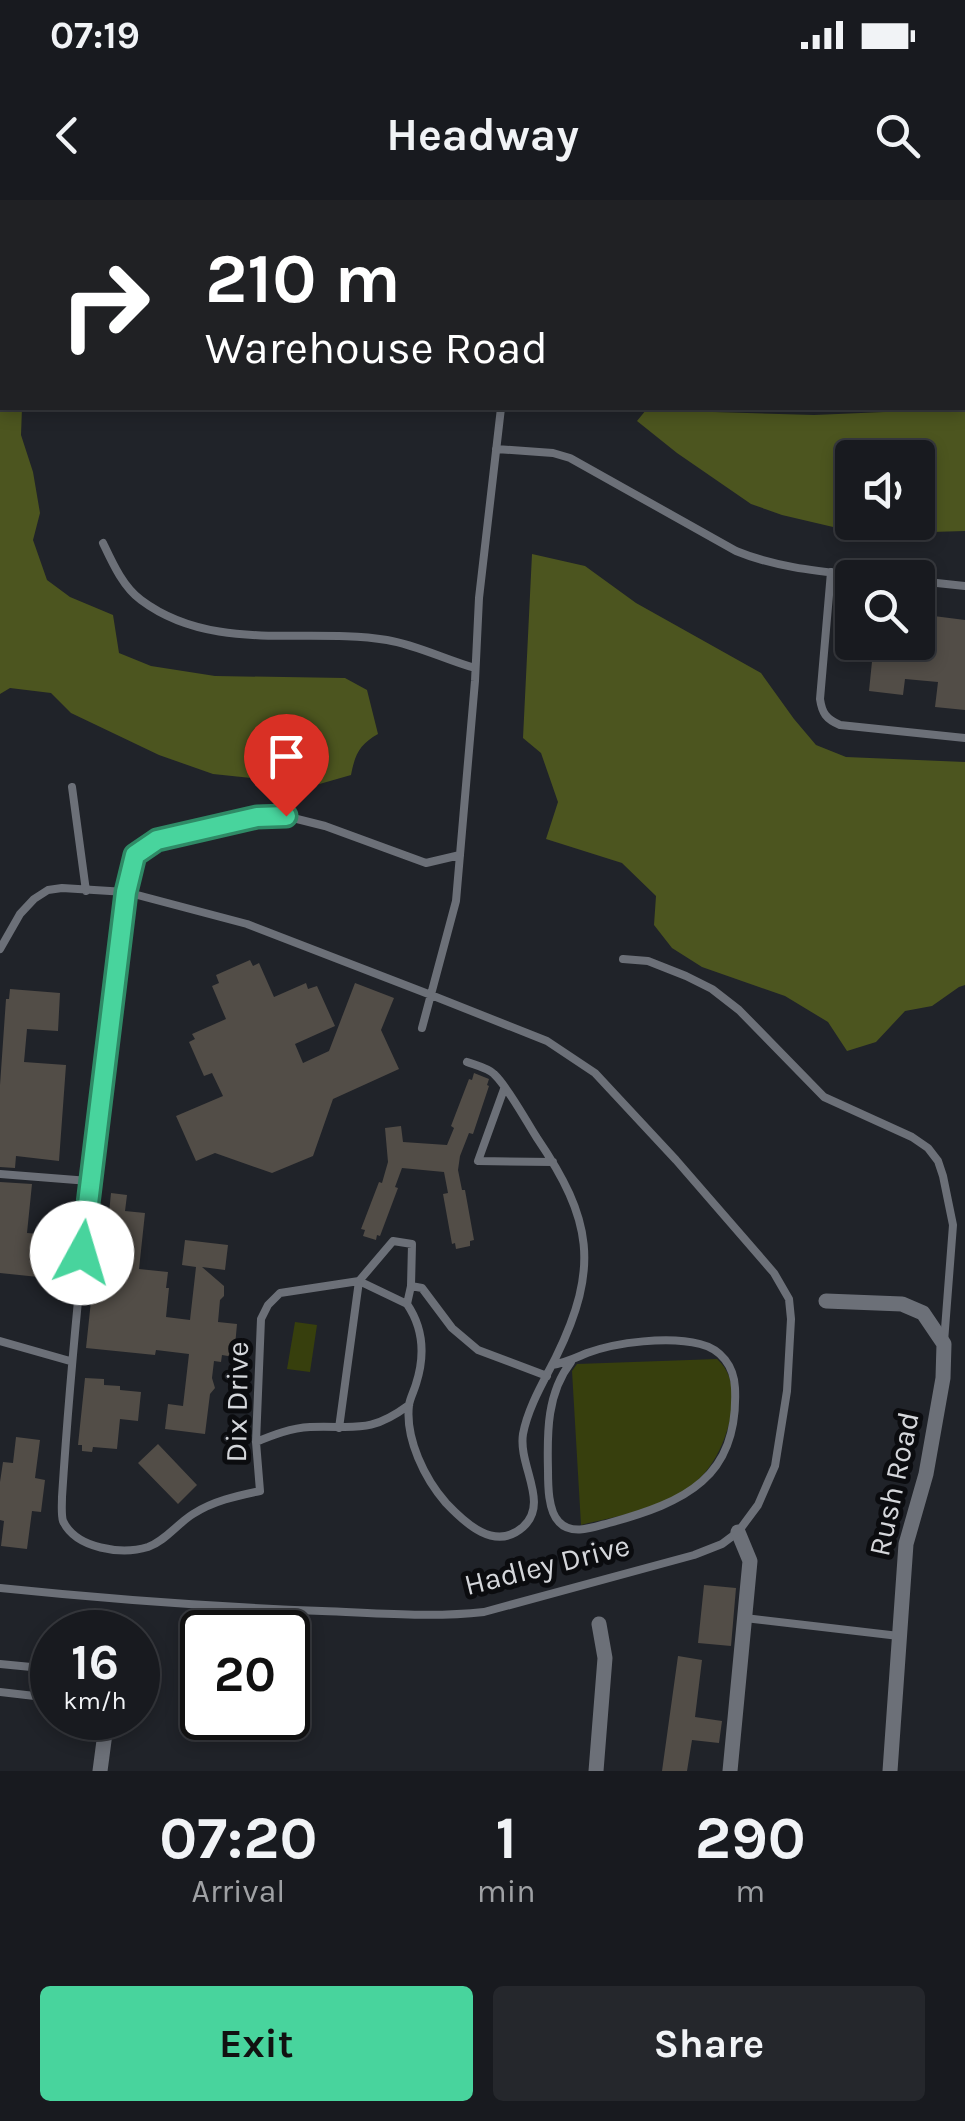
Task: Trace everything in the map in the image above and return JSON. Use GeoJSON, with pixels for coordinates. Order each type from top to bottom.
{"type":"FeatureCollection","features":[{"type":"Feature","properties":{"kind":"street"},"geometry":{"type":"LineString","coordinates":[[826,1301],[902,1304],[923,1314],[944,1344]]}},
{"type":"Feature","properties":{"kind":"street","name":"Rush Road"},"geometry":{"type":"LineString","coordinates":[[890,1771],[906,1544],[926,1474],[943,1378],[944,1344]]}},
{"type":"Feature","properties":{"kind":"street"},"geometry":{"type":"LineString","coordinates":[[730,1771],[750,1561],[738,1532]]}},
{"type":"Feature","properties":{"kind":"street"},"geometry":{"type":"LineString","coordinates":[[596,1771],[605,1658],[600,1624]]}},
{"type":"Feature","properties":{"kind":"street"},"geometry":{"type":"LineString","coordinates":[[100,1771],[104,1740]]}},
{"type":"Feature","properties":{"kind":"lane"},"geometry":{"type":"LineString","coordinates":[[422,1028],[456,901],[476,668],[478,598],[500,410]]}},
{"type":"Feature","properties":{"kind":"lane"},"geometry":{"type":"LineString","coordinates":[[496,448],[570,458],[736,551],[784,566],[835,572]]}},
{"type":"Feature","properties":{"kind":"lane"},"geometry":{"type":"LineString","coordinates":[[103,543],[115,569],[138,599],[201,628],[248,636],[388,640],[476,668]]}},
{"type":"Feature","properties":{"kind":"lane"},"geometry":{"type":"LineString","coordinates":[[831,572],[820,699],[829,720],[965,738]]}},
{"type":"Feature","properties":{"kind":"lane"},"geometry":{"type":"LineString","coordinates":[[935,583],[965,586]]}},
{"type":"Feature","properties":{"kind":"lane"},"geometry":{"type":"LineString","coordinates":[[72,787],[86,891]]}},
{"type":"Feature","properties":{"kind":"lane"},"geometry":{"type":"LineString","coordinates":[[0,1341],[70,1361],[126,892],[135,855],[157,840],[257,817],[286,816],[426,863],[460,855]]}},
{"type":"Feature","properties":{"kind":"lane"},"geometry":{"type":"LineString","coordinates":[[0,949],[20,914],[48,890],[126,892],[247,924],[431,995],[548,1041],[595,1073],[762,1259],[789,1299],[787,1391],[775,1466],[758,1505],[738,1532]]}},
{"type":"Feature","properties":{"kind":"lane"},"geometry":{"type":"LineString","coordinates":[[623,960],[648,962],[712,990],[739,1010],[824,1098],[928,1148],[943,1176],[953,1225],[944,1344]]}},
{"type":"Feature","properties":{"kind":"lane","name":"Hadley Drive"},"geometry":{"type":"LineString","coordinates":[[409,1405],[412,1436],[427,1478],[447,1504],[487,1536],[500,1537],[526,1525],[536,1500],[526,1469],[524,1434],[530,1411],[579,1302],[585,1268],[584,1238],[576,1208],[554,1162],[493,1072],[467,1062]]}},
{"type":"Feature","properties":{"kind":"lane"},"geometry":{"type":"LineString","coordinates":[[504,1089],[478,1161],[554,1162]]}},
{"type":"Feature","properties":{"kind":"lane"},"geometry":{"type":"LineString","coordinates":[[0,1174],[89,1181]]}},
{"type":"Feature","properties":{"kind":"lane"},"geometry":{"type":"LineString","coordinates":[[339,1428],[358,1281],[393,1241],[412,1244],[407,1304]]}},
{"type":"Feature","properties":{"kind":"lane"},"geometry":{"type":"LineString","coordinates":[[256,1442],[307,1426],[362,1427],[390,1418],[409,1405],[422,1354],[420,1327],[407,1304],[358,1281]]}},
{"type":"Feature","properties":{"kind":"lane","name":"Dix Drive"},"geometry":{"type":"LineString","coordinates":[[70,1361],[62,1520],[75,1536],[92,1545],[120,1550],[145,1548],[196,1512],[230,1497],[260,1491],[256,1442],[261,1318],[268,1306],[280,1293],[358,1281]]}},
{"type":"Feature","properties":{"kind":"lane"},"geometry":{"type":"LineString","coordinates":[[411,1286],[422,1288],[452,1328],[478,1350],[547,1376]]}},
{"type":"Feature","properties":{"kind":"lane"},"geometry":{"type":"LineString","coordinates":[[552,1365],[624,1344],[666,1340],[716,1350],[729,1364],[735,1381],[736,1412],[728,1446],[696,1488],[673,1502],[584,1530],[560,1523],[548,1487],[551,1404],[558,1381],[571,1362]]}},
{"type":"Feature","properties":{"kind":"lane","name":"Hadley Drive"},"geometry":{"type":"LineString","coordinates":[[0,1588],[280,1609],[449,1616],[484,1612],[694,1556],[738,1532]]}},
{"type":"Feature","properties":{"kind":"lane"},"geometry":{"type":"LineString","coordinates":[[745,1618],[899,1636]]}},
{"type":"Feature","properties":{"kind":"lane"},"geometry":{"type":"LineString","coordinates":[[0,1664],[30,1667]]}},
{"type":"Feature","properties":{"kind":"lane"},"geometry":{"type":"LineString","coordinates":[[0,1692],[30,1695]]}},
{"type":"Feature","properties":{"kind":"green space"},"geometry":{"type":"Polygon","coordinates":[[[0,410],[22,410],[21,435],[40,513],[33,540],[47,580],[70,597],[113,615],[119,653],[151,666],[215,676],[345,678],[367,690],[378,734],[359,750],[351,775],[316,785],[213,774],[159,755],[71,713],[51,693],[10,688],[0,694],[0,410]]]}},
{"type":"Feature","properties":{"kind":"green space"},"geometry":{"type":"Polygon","coordinates":[[[646,410],[814,415],[965,410],[965,531],[935,532],[935,440],[835,440],[835,527],[751,504],[637,421],[646,410]]]}},
{"type":"Feature","properties":{"kind":"green space"},"geometry":{"type":"Polygon","coordinates":[[[532,554],[585,566],[636,603],[761,673],[816,745],[846,757],[965,762],[965,985],[932,1006],[905,1011],[876,1042],[847,1051],[828,1022],[785,996],[702,967],[672,948],[654,925],[656,896],[622,863],[546,839],[558,802],[541,753],[523,738],[532,554]]]}},
{"type":"Feature","properties":{"kind":"green space"},"geometry":{"type":"Polygon","coordinates":[[[295,1322],[317,1325],[310,1372],[287,1369],[295,1322]]]}},
{"type":"Feature","properties":{"kind":"green space"},"geometry":{"type":"Polygon","coordinates":[[[717,1359],[730,1378],[733,1401],[722,1445],[710,1467],[694,1484],[656,1505],[581,1525],[572,1371],[577,1364],[717,1359]]]}},
{"type":"Feature","properties":{"kind":"building"},"geometry":{"type":"Polygon","coordinates":[[[935,616],[965,620],[965,710],[935,707],[938,682],[905,679],[903,695],[869,691],[872,660],[935,660],[935,616]]]}},
{"type":"Feature","properties":{"kind":"building"},"geometry":{"type":"Polygon","coordinates":[[[250,960],[253,966],[259,963],[274,997],[306,983],[308,989],[317,986],[335,1026],[295,1044],[303,1063],[329,1051],[355,983],[394,998],[381,1030],[399,1069],[333,1099],[313,1156],[272,1173],[215,1153],[196,1161],[176,1116],[223,1096],[212,1073],[204,1076],[189,1042],[195,1039],[192,1034],[226,1019],[212,986],[219,983],[216,975],[250,960]]]}},
{"type":"Feature","properties":{"kind":"building"},"geometry":{"type":"Polygon","coordinates":[[[10,989],[60,993],[58,1031],[27,1029],[24,1062],[66,1065],[59,1161],[16,1156],[15,1168],[0,1167],[0,1085],[10,989]]]}},
{"type":"Feature","properties":{"kind":"building"},"geometry":{"type":"Polygon","coordinates":[[[474,1073],[489,1079],[489,1086],[458,1170],[474,1240],[470,1246],[456,1249],[452,1244],[443,1194],[448,1193],[444,1172],[402,1168],[380,1236],[376,1240],[363,1236],[365,1230],[361,1229],[388,1162],[385,1128],[401,1126],[403,1142],[447,1145],[474,1073]]]}},
{"type":"Feature","properties":{"kind":"building"},"geometry":{"type":"Polygon","coordinates":[[[0,1182],[32,1184],[27,1233],[75,1237],[72,1267],[49,1265],[48,1278],[0,1273],[0,1182]]]}},
{"type":"Feature","properties":{"kind":"building"},"geometry":{"type":"Polygon","coordinates":[[[111,1193],[127,1195],[125,1211],[145,1213],[139,1269],[168,1272],[166,1317],[190,1320],[196,1267],[182,1265],[185,1240],[228,1245],[225,1270],[202,1267],[224,1286],[218,1322],[237,1324],[234,1357],[222,1355],[221,1362],[214,1361],[215,1388],[210,1394],[205,1434],[165,1429],[168,1404],[183,1406],[189,1354],[86,1348],[93,1282],[102,1283],[111,1193]]]}},
{"type":"Feature","properties":{"kind":"building"},"geometry":{"type":"Polygon","coordinates":[[[85,1378],[104,1379],[104,1385],[141,1392],[138,1421],[120,1419],[117,1449],[93,1447],[92,1452],[82,1451],[82,1445],[78,1445],[85,1378]]]}},
{"type":"Feature","properties":{"kind":"building"},"geometry":{"type":"Polygon","coordinates":[[[16,1437],[40,1440],[35,1478],[45,1480],[41,1512],[32,1511],[27,1549],[1,1546],[4,1521],[0,1520],[0,1482],[3,1462],[13,1463],[16,1437]]]}},
{"type":"Feature","properties":{"kind":"building"},"geometry":{"type":"Polygon","coordinates":[[[158,1444],[197,1485],[178,1504],[138,1463],[158,1444]]]}},
{"type":"Feature","properties":{"kind":"building"},"geometry":{"type":"Polygon","coordinates":[[[704,1585],[736,1588],[731,1646],[698,1643],[704,1585]]]}},
{"type":"Feature","properties":{"kind":"building"},"geometry":{"type":"Polygon","coordinates":[[[678,1656],[702,1660],[695,1717],[722,1721],[719,1743],[692,1740],[687,1771],[662,1771],[678,1656]]]}},
{"type":"Feature","properties":{"kind":"route"},"geometry":{"type":"LineString","coordinates":[[82,1253],[126,892],[135,855],[157,840],[257,817],[286,816]]}}]}
